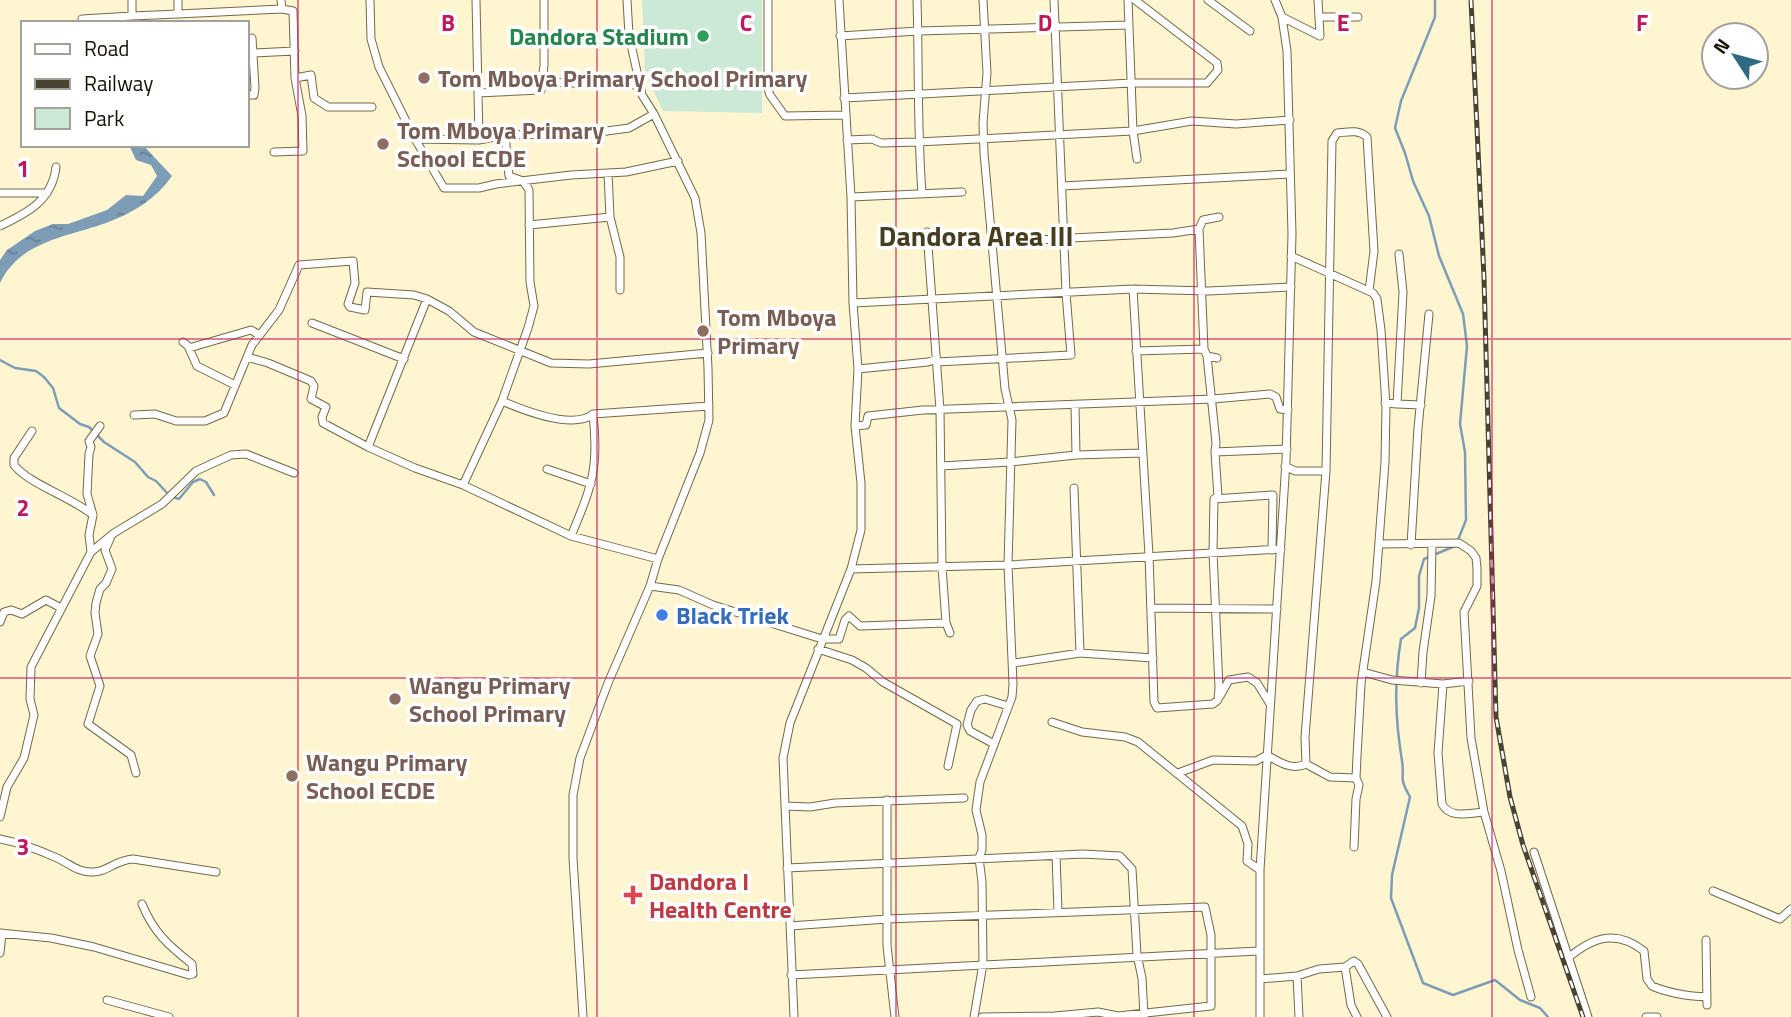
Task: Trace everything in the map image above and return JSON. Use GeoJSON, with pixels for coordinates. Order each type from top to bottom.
{"type":"FeatureCollection","features":[{"type":"Feature","properties":{"kind":"street"},"geometry":{"type":"LineString","coordinates":[[132,0],[132,16]]}},
{"type":"Feature","properties":{"kind":"street"},"geometry":{"type":"LineString","coordinates":[[178,0],[178,14]]}},
{"type":"Feature","properties":{"kind":"street"},"geometry":{"type":"LineString","coordinates":[[370,0],[371,39],[379,67],[415,139],[444,188],[479,188],[523,181],[626,172],[678,162]]}},
{"type":"Feature","properties":{"kind":"street"},"geometry":{"type":"LineString","coordinates":[[477,0],[480,140]]}},
{"type":"Feature","properties":{"kind":"street"},"geometry":{"type":"LineString","coordinates":[[478,93],[541,90],[544,65],[544,0]]}},
{"type":"Feature","properties":{"kind":"street"},"geometry":{"type":"LineString","coordinates":[[583,1017],[573,858],[573,795],[581,755],[592,722],[650,586],[657,559],[700,453],[709,420],[701,233],[695,198],[654,114],[642,96],[629,35],[627,0]]}},
{"type":"Feature","properties":{"kind":"street"},"geometry":{"type":"LineString","coordinates":[[768,0],[768,89],[773,101],[785,116],[846,115]]}},
{"type":"Feature","properties":{"kind":"street"},"geometry":{"type":"LineString","coordinates":[[794,1017],[783,758],[785,740],[851,569],[861,530],[860,472],[855,426],[858,369],[853,303],[851,197],[839,0]]}},
{"type":"Feature","properties":{"kind":"street"},"geometry":{"type":"LineString","coordinates":[[917,0],[920,94],[918,142],[922,193]]}},
{"type":"Feature","properties":{"kind":"street"},"geometry":{"type":"LineString","coordinates":[[974,1017],[983,964],[979,858],[982,835],[976,810],[977,796],[1008,706],[1014,663],[1008,565],[1010,462],[1013,440],[1002,360],[984,138],[986,29],[983,0]]}},
{"type":"Feature","properties":{"kind":"street"},"geometry":{"type":"LineString","coordinates":[[858,369],[937,360],[1002,360],[1071,355],[1054,0]]}},
{"type":"Feature","properties":{"kind":"street"},"geometry":{"type":"LineString","coordinates":[[1128,0],[1133,131],[1137,159]]}},
{"type":"Feature","properties":{"kind":"street"},"geometry":{"type":"LineString","coordinates":[[844,97],[1132,83],[1207,83],[1218,70],[1217,63],[1135,0]]}},
{"type":"Feature","properties":{"kind":"street"},"geometry":{"type":"LineString","coordinates":[[1208,0],[1250,31]]}},
{"type":"Feature","properties":{"kind":"street"},"geometry":{"type":"LineString","coordinates":[[1260,1017],[1260,870],[1287,449],[1291,287],[1287,51],[1282,17],[1275,0]]}},
{"type":"Feature","properties":{"kind":"street"},"geometry":{"type":"LineString","coordinates":[[1282,17],[1321,36],[1318,0]]}},
{"type":"Feature","properties":{"kind":"street"},"geometry":{"type":"LineString","coordinates":[[82,19],[132,16],[156,19],[178,14],[281,4],[293,11],[295,78],[302,116],[303,151],[274,152]]}},
{"type":"Feature","properties":{"kind":"street"},"geometry":{"type":"LineString","coordinates":[[1320,17],[1358,18]]}},
{"type":"Feature","properties":{"kind":"street"},"geometry":{"type":"LineString","coordinates":[[840,36],[1129,25]]}},
{"type":"Feature","properties":{"kind":"street"},"geometry":{"type":"LineString","coordinates":[[248,95],[254,94],[255,88],[252,38]]}},
{"type":"Feature","properties":{"kind":"street"},"geometry":{"type":"LineString","coordinates":[[253,53],[295,51]]}},
{"type":"Feature","properties":{"kind":"street"},"geometry":{"type":"LineString","coordinates":[[295,78],[312,75],[314,98],[328,107],[372,107]]}},
{"type":"Feature","properties":{"kind":"street"},"geometry":{"type":"LineString","coordinates":[[541,82],[639,85]]}},
{"type":"Feature","properties":{"kind":"street"},"geometry":{"type":"LineString","coordinates":[[415,139],[480,140],[505,135],[592,132],[629,128],[654,114]]}},
{"type":"Feature","properties":{"kind":"street"},"geometry":{"type":"LineString","coordinates":[[847,140],[918,142],[1133,131],[1192,121],[1236,124],[1290,120]]}},
{"type":"Feature","properties":{"kind":"street"},"geometry":{"type":"LineString","coordinates":[[1306,764],[1305,737],[1326,471],[1332,141],[1337,133],[1353,131],[1367,137],[1374,251],[1369,291]]}},
{"type":"Feature","properties":{"kind":"street"},"geometry":{"type":"LineString","coordinates":[[463,485],[502,401],[534,306],[530,282],[530,190],[523,181],[509,176],[505,135]]}},
{"type":"Feature","properties":{"kind":"street"},"geometry":{"type":"LineString","coordinates":[[0,226],[38,206],[47,194],[56,167]]}},
{"type":"Feature","properties":{"kind":"street"},"geometry":{"type":"LineString","coordinates":[[608,173],[610,217],[620,257],[620,290]]}},
{"type":"Feature","properties":{"kind":"street"},"geometry":{"type":"LineString","coordinates":[[1062,186],[1290,174]]}},
{"type":"Feature","properties":{"kind":"street"},"geometry":{"type":"LineString","coordinates":[[851,197],[962,192]]}},
{"type":"Feature","properties":{"kind":"street"},"geometry":{"type":"LineString","coordinates":[[0,193],[47,194]]}},
{"type":"Feature","properties":{"kind":"street"},"geometry":{"type":"LineString","coordinates":[[529,225],[610,217]]}},
{"type":"Feature","properties":{"kind":"street"},"geometry":{"type":"LineString","coordinates":[[1218,700],[1213,552],[1214,499],[1218,497],[1216,443],[1213,399],[1205,352],[1199,229],[1203,220],[1219,217]]}},
{"type":"Feature","properties":{"kind":"street"},"geometry":{"type":"LineString","coordinates":[[993,242],[1172,233],[1199,229]]}},
{"type":"Feature","properties":{"kind":"street"},"geometry":{"type":"LineString","coordinates":[[927,232],[940,410],[942,566],[946,623],[950,633]]}},
{"type":"Feature","properties":{"kind":"street"},"geometry":{"type":"LineString","coordinates":[[1397,404],[1403,292],[1399,254]]}},
{"type":"Feature","properties":{"kind":"street"},"geometry":{"type":"LineString","coordinates":[[1291,256],[1369,291],[1377,299],[1385,403],[1385,462],[1379,544],[1363,672],[1354,848]]}},
{"type":"Feature","properties":{"kind":"street"},"geometry":{"type":"LineString","coordinates":[[134,415],[155,415],[176,421],[205,421],[224,413],[258,334],[266,329],[279,310],[299,265],[353,261],[355,284],[348,304],[350,307],[365,310],[367,292],[414,295],[449,310],[474,332],[551,363],[589,364],[708,353]]}},
{"type":"Feature","properties":{"kind":"street"},"geometry":{"type":"LineString","coordinates":[[853,303],[1133,289],[1291,287]]}},
{"type":"Feature","properties":{"kind":"street"},"geometry":{"type":"LineString","coordinates":[[1133,289],[1156,708],[1213,704],[1229,680],[1248,677],[1257,683],[1270,705]]}},
{"type":"Feature","properties":{"kind":"street"},"geometry":{"type":"LineString","coordinates":[[368,447],[426,299]]}},
{"type":"Feature","properties":{"kind":"street"},"geometry":{"type":"LineString","coordinates":[[1411,544],[1429,314]]}},
{"type":"Feature","properties":{"kind":"street"},"geometry":{"type":"LineString","coordinates":[[312,323],[404,359]]}},
{"type":"Feature","properties":{"kind":"street"},"geometry":{"type":"LineString","coordinates":[[235,385],[197,366],[186,345],[251,330],[258,334]]}},
{"type":"Feature","properties":{"kind":"street"},"geometry":{"type":"LineString","coordinates":[[1136,351],[1205,352],[1217,358]]}},
{"type":"Feature","properties":{"kind":"street"},"geometry":{"type":"LineString","coordinates":[[247,357],[312,381],[314,386],[311,399],[326,407],[321,417],[323,423],[368,447],[463,485],[571,536],[657,559]]}},
{"type":"Feature","properties":{"kind":"street"},"geometry":{"type":"LineString","coordinates":[[855,426],[866,425],[868,416],[923,410],[1213,399],[1270,394],[1276,397],[1280,409],[1288,410]]}},
{"type":"Feature","properties":{"kind":"street"},"geometry":{"type":"LineString","coordinates":[[502,401],[553,419],[709,406]]}},
{"type":"Feature","properties":{"kind":"street"},"geometry":{"type":"LineString","coordinates":[[1385,403],[1421,404]]}},
{"type":"Feature","properties":{"kind":"street"},"geometry":{"type":"LineString","coordinates":[[1075,405],[1076,455]]}},
{"type":"Feature","properties":{"kind":"street"},"geometry":{"type":"LineString","coordinates":[[571,536],[591,484],[597,447],[593,414]]}},
{"type":"Feature","properties":{"kind":"street"},"geometry":{"type":"LineString","coordinates":[[91,552],[89,535],[93,515],[87,494],[91,447],[89,440],[96,430]]}},
{"type":"Feature","properties":{"kind":"street"},"geometry":{"type":"LineString","coordinates":[[32,431],[14,458],[14,466],[25,477],[53,490],[93,515]]}},
{"type":"Feature","properties":{"kind":"street"},"geometry":{"type":"LineString","coordinates":[[1215,452],[1287,449]]}},
{"type":"Feature","properties":{"kind":"street"},"geometry":{"type":"LineString","coordinates":[[941,466],[1076,455],[1142,453]]}},
{"type":"Feature","properties":{"kind":"street"},"geometry":{"type":"LineString","coordinates":[[0,817],[7,787],[24,758],[34,715],[30,699],[31,667],[91,552],[114,533],[162,504],[196,471],[232,455],[246,454],[294,473]]}},
{"type":"Feature","properties":{"kind":"street"},"geometry":{"type":"LineString","coordinates":[[1285,466],[1296,471],[1326,471]]}},
{"type":"Feature","properties":{"kind":"street"},"geometry":{"type":"LineString","coordinates":[[547,469],[591,484]]}},
{"type":"Feature","properties":{"kind":"street"},"geometry":{"type":"LineString","coordinates":[[1074,488],[1080,653]]}},
{"type":"Feature","properties":{"kind":"street"},"geometry":{"type":"LineString","coordinates":[[1214,499],[1273,495],[1272,550]]}},
{"type":"Feature","properties":{"kind":"street"},"geometry":{"type":"LineString","coordinates":[[114,533],[104,550],[112,569],[100,589],[95,613],[98,634],[90,656],[100,686],[88,724],[131,755],[136,773]]}},
{"type":"Feature","properties":{"kind":"street"},"geometry":{"type":"LineString","coordinates":[[1379,544],[1459,543],[1466,546],[1476,558],[1477,586],[1464,612],[1471,738],[1484,812],[1531,997]]}},
{"type":"Feature","properties":{"kind":"street"},"geometry":{"type":"LineString","coordinates":[[1421,683],[1432,596],[1432,545]]}},
{"type":"Feature","properties":{"kind":"street"},"geometry":{"type":"LineString","coordinates":[[851,569],[1008,565],[1281,549]]}},
{"type":"Feature","properties":{"kind":"street"},"geometry":{"type":"LineString","coordinates":[[650,586],[679,590],[713,605],[822,639],[839,639],[849,616],[860,626],[946,623]]}},
{"type":"Feature","properties":{"kind":"street"},"geometry":{"type":"LineString","coordinates":[[0,622],[4,612],[11,610],[22,614],[46,600],[61,608]]}},
{"type":"Feature","properties":{"kind":"street"},"geometry":{"type":"LineString","coordinates":[[1150,608],[1276,609]]}},
{"type":"Feature","properties":{"kind":"street"},"geometry":{"type":"LineString","coordinates":[[818,649],[859,664],[883,682],[957,724],[948,766]]}},
{"type":"Feature","properties":{"kind":"street"},"geometry":{"type":"LineString","coordinates":[[1014,663],[1080,653],[1153,658]]}},
{"type":"Feature","properties":{"kind":"street"},"geometry":{"type":"LineString","coordinates":[[1363,672],[1392,680],[1421,683],[1469,681]]}},
{"type":"Feature","properties":{"kind":"street"},"geometry":{"type":"LineString","coordinates":[[1443,684],[1438,753],[1442,804],[1453,814],[1484,812]]}},
{"type":"Feature","properties":{"kind":"street"},"geometry":{"type":"LineString","coordinates":[[994,744],[970,731],[967,725],[971,710],[976,701],[985,699],[1008,706]]}},
{"type":"Feature","properties":{"kind":"street"},"geometry":{"type":"LineString","coordinates":[[1052,722],[1096,735],[1125,737],[1138,742],[1242,826],[1248,844],[1247,861],[1260,870]]}},
{"type":"Feature","properties":{"kind":"street"},"geometry":{"type":"LineString","coordinates":[[1267,755],[1285,765],[1301,767],[1306,764]]}},
{"type":"Feature","properties":{"kind":"street"},"geometry":{"type":"LineString","coordinates":[[1178,773],[1213,760],[1256,761],[1267,755]]}},
{"type":"Feature","properties":{"kind":"street"},"geometry":{"type":"LineString","coordinates":[[1306,764],[1330,777],[1356,778]]}},
{"type":"Feature","properties":{"kind":"street"},"geometry":{"type":"LineString","coordinates":[[785,806],[810,807],[835,803],[964,798]]}},
{"type":"Feature","properties":{"kind":"street"},"geometry":{"type":"LineString","coordinates":[[887,800],[887,919],[895,1017]]}},
{"type":"Feature","properties":{"kind":"street"},"geometry":{"type":"LineString","coordinates":[[0,839],[23,844],[59,859],[72,869],[95,873],[120,859],[216,872]]}},
{"type":"Feature","properties":{"kind":"street"},"geometry":{"type":"LineString","coordinates":[[1534,852],[1588,1017]]}},
{"type":"Feature","properties":{"kind":"street"},"geometry":{"type":"LineString","coordinates":[[787,868],[1113,854],[1125,860],[1132,869],[1144,1016]]}},
{"type":"Feature","properties":{"kind":"street"},"geometry":{"type":"LineString","coordinates":[[1056,855],[1058,912]]}},
{"type":"Feature","properties":{"kind":"street"},"geometry":{"type":"LineString","coordinates":[[1713,891],[1780,919],[1791,909]]}},
{"type":"Feature","properties":{"kind":"street"},"geometry":{"type":"LineString","coordinates":[[0,953],[1,933],[51,938],[94,947],[189,975],[194,974],[192,964],[165,943],[150,923],[142,904]]}},
{"type":"Feature","properties":{"kind":"street"},"geometry":{"type":"LineString","coordinates":[[790,926],[887,919],[1204,907],[1211,935],[1212,1006],[1144,1016],[1118,1016],[1098,1012],[1055,1016],[982,1017]]}},
{"type":"Feature","properties":{"kind":"street"},"geometry":{"type":"LineString","coordinates":[[1568,958],[1590,941],[1622,939],[1644,951],[1647,979],[1652,986],[1707,1001],[1706,940]]}},
{"type":"Feature","properties":{"kind":"street"},"geometry":{"type":"LineString","coordinates":[[791,975],[1137,955],[1258,951]]}},
{"type":"Feature","properties":{"kind":"street"},"geometry":{"type":"LineString","coordinates":[[1260,979],[1297,976],[1319,969],[1345,967],[1354,961],[1387,1017]]}},
{"type":"Feature","properties":{"kind":"street"},"geometry":{"type":"LineString","coordinates":[[1345,967],[1355,1017]]}},
{"type":"Feature","properties":{"kind":"street"},"geometry":{"type":"LineString","coordinates":[[1297,976],[1299,1017]]}},
{"type":"Feature","properties":{"kind":"street"},"geometry":{"type":"LineString","coordinates":[[107,1000],[166,1017]]}},
{"type":"Feature","properties":{"kind":"street"},"geometry":{"type":"LineString","coordinates":[[1646,1017],[1657,1017]]}},
{"type":"Feature","properties":{"kind":"green space","name":"Dandora Stadium"},"geometry":{"type":"Polygon","coordinates":[[[642,0],[762,0],[762,113],[663,111],[645,73],[642,0]]]}},
{"type":"Feature","properties":{"kind":"water"},"geometry":{"type":"Polygon","coordinates":[[[130,147],[145,147],[172,176],[151,198],[125,215],[32,249],[9,269],[0,283],[0,260],[7,250],[35,231],[53,224],[68,224],[107,210],[126,195],[143,196],[157,176],[151,165],[136,160],[130,147]]]}},
{"type":"Feature","properties":{"kind":"waterway"},"geometry":{"type":"LineString","coordinates":[[1435,0],[1435,17],[1401,101],[1395,128],[1413,181],[1429,216],[1439,256],[1463,314],[1467,346],[1460,424],[1465,452],[1466,520],[1458,540]]}},
{"type":"Feature","properties":{"kind":"waterway"},"geometry":{"type":"LineString","coordinates":[[0,360],[15,368],[36,371],[44,377],[53,388],[59,408],[135,462],[170,496],[179,499],[193,482],[200,479],[206,482],[214,495]]}},
{"type":"Feature","properties":{"kind":"waterway"},"geometry":{"type":"LineString","coordinates":[[1455,546],[1424,559],[1419,576],[1419,608],[1415,628],[1401,639],[1396,685],[1397,715],[1403,781],[1410,797],[1392,875],[1391,898],[1423,983],[1453,995],[1495,980],[1520,1000],[1540,1008],[1548,1017]]}},
{"type":"Feature","properties":{"kind":"railway"},"geometry":{"type":"LineString","coordinates":[[1471,0],[1484,278],[1496,717],[1510,797],[1523,845],[1583,1017]]}},
{"type":"Feature","properties":{"kind":"place","name":"Dandora Stadium"},"geometry":{"type":"Point","coordinates":[703,36]}},
{"type":"Feature","properties":{"kind":"place","name":"Tom Mboya Primary School Primary"},"geometry":{"type":"Point","coordinates":[424,78]}},
{"type":"Feature","properties":{"kind":"place","name":"Tom Mboya Primary School ECDE"},"geometry":{"type":"Point","coordinates":[383,144]}},
{"type":"Feature","properties":{"kind":"place","name":"Tom Mboya Primary"},"geometry":{"type":"Point","coordinates":[703,331]}},
{"type":"Feature","properties":{"kind":"place","name":"Black Triek"},"geometry":{"type":"Point","coordinates":[662,615]}},
{"type":"Feature","properties":{"kind":"place","name":"Wangu Primary School Primary"},"geometry":{"type":"Point","coordinates":[395,699]}},
{"type":"Feature","properties":{"kind":"place","name":"Wangu Primary School ECDE"},"geometry":{"type":"Point","coordinates":[292,776]}},
{"type":"Feature","properties":{"kind":"place","name":"Dandora I Health Centre"},"geometry":{"type":"Point","coordinates":[633,895]}},
{"type":"Feature","properties":{"kind":"district","name":"Dandora Area III"},"geometry":{"type":"Point","coordinates":[976,235]}}]}
